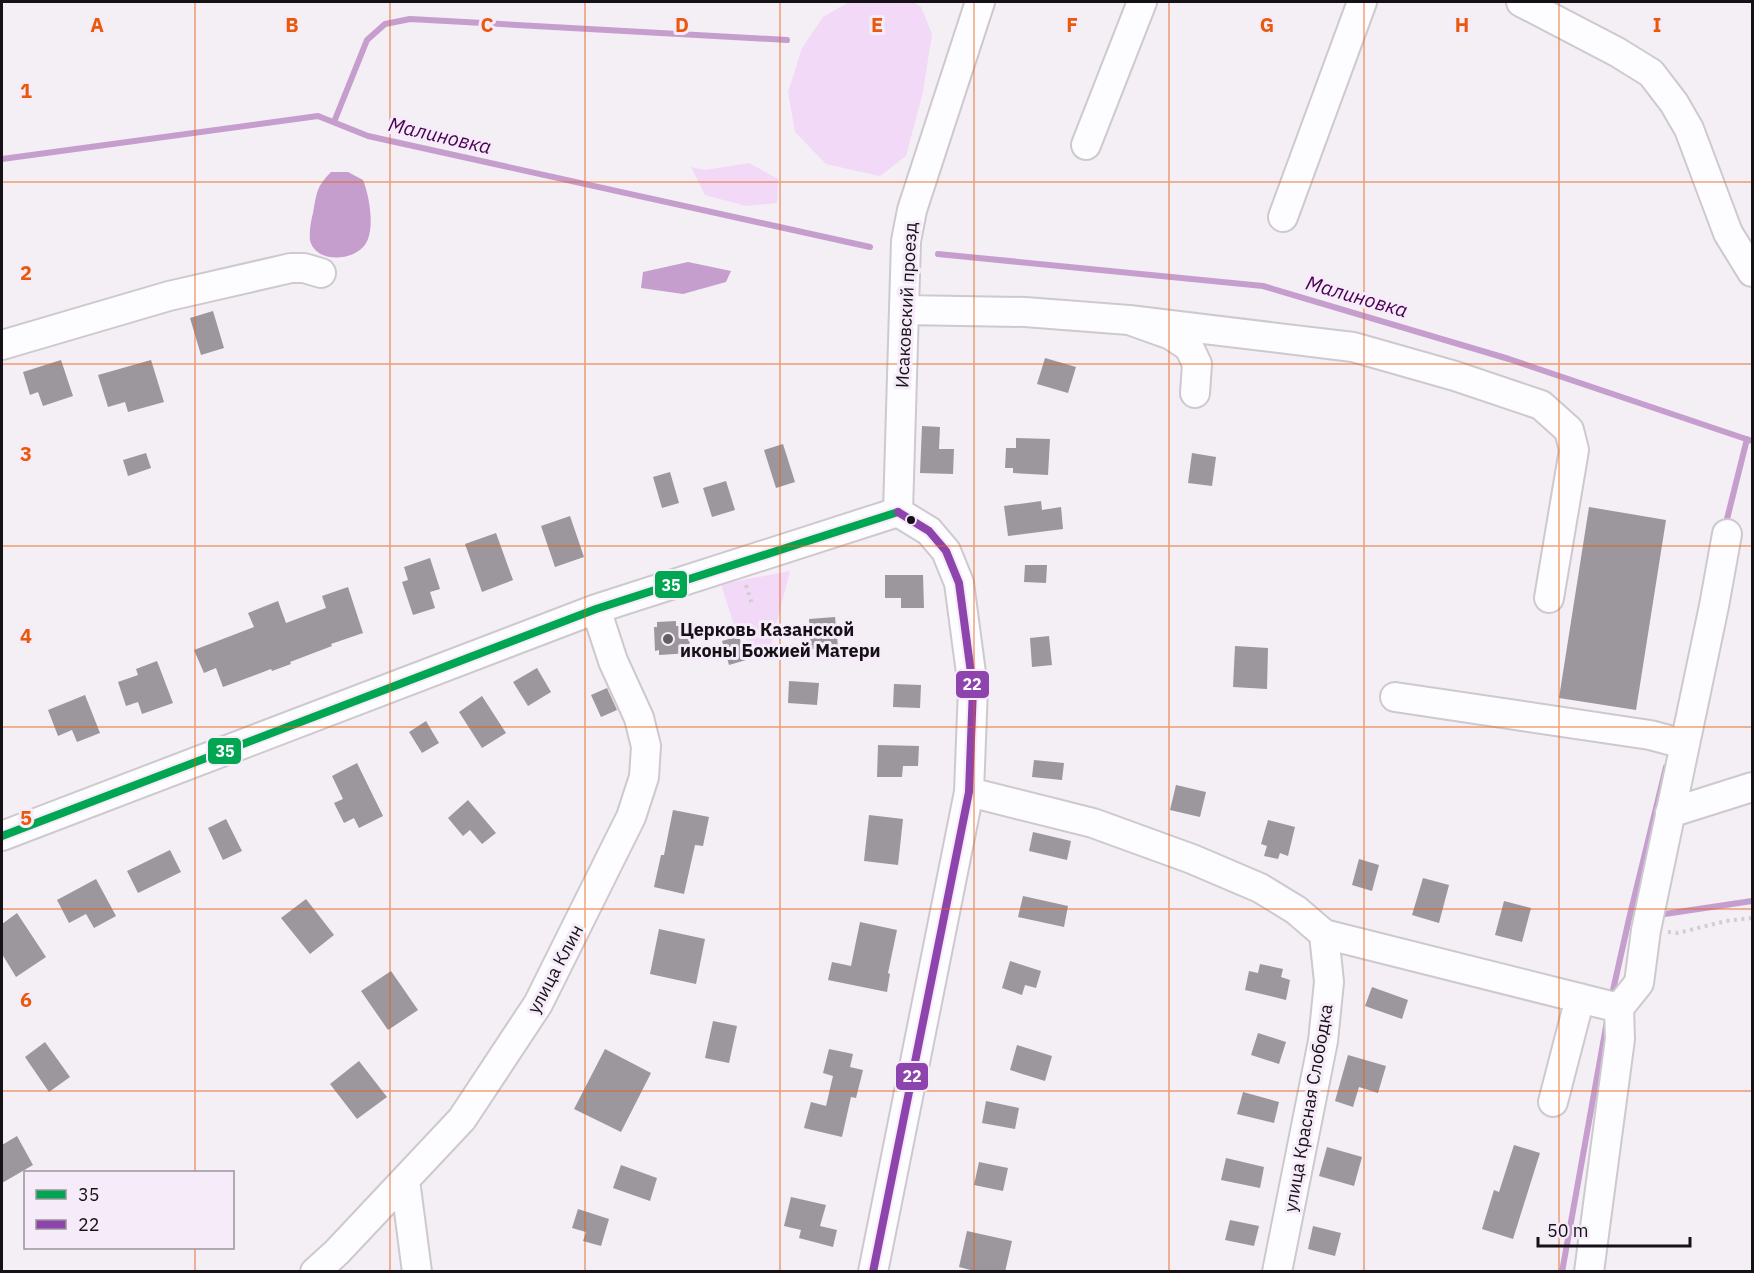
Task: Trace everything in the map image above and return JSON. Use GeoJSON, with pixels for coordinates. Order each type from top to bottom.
{"type":"FeatureCollection","features":[{"type":"Feature","properties":{"kind":"street","name":"Исаковский проезд"},"geometry":{"type":"LineString","coordinates":[[898,512],[906,241],[912,210],[980,2]]}},
{"type":"Feature","properties":{"kind":"street"},"geometry":{"type":"LineString","coordinates":[[1086,145],[1142,2]]}},
{"type":"Feature","properties":{"kind":"street"},"geometry":{"type":"LineString","coordinates":[[1283,217],[1362,2]]}},
{"type":"Feature","properties":{"kind":"street"},"geometry":{"type":"LineString","coordinates":[[1521,2],[1617,52],[1651,73],[1674,103],[1689,129],[1728,233],[1752,272]]}},
{"type":"Feature","properties":{"kind":"street"},"geometry":{"type":"LineString","coordinates":[[2,345],[169,296],[291,268],[304,268],[321,273]]}},
{"type":"Feature","properties":{"kind":"street"},"geometry":{"type":"LineString","coordinates":[[904,310],[1025,312],[1129,320],[1353,347],[1455,376],[1541,405],[1569,430],[1574,450],[1549,598]]}},
{"type":"Feature","properties":{"kind":"street"},"geometry":{"type":"LineString","coordinates":[[1129,320],[1171,335],[1189,347],[1197,364],[1195,393]]}},
{"type":"Feature","properties":{"kind":"street"},"geometry":{"type":"LineString","coordinates":[[2,836],[596,609],[898,512],[929,531],[946,551],[959,583],[973,688],[969,792],[873,1272]]}},
{"type":"Feature","properties":{"kind":"street"},"geometry":{"type":"LineString","coordinates":[[1589,1272],[1620,1039],[1618,1008],[1639,983],[1646,930],[1727,534]]}},
{"type":"Feature","properties":{"kind":"street","name":"улица Клин"},"geometry":{"type":"LineString","coordinates":[[315,1272],[337,1252],[462,1119],[538,1004],[631,817],[644,777],[646,746],[639,718],[613,661],[596,609]]}},
{"type":"Feature","properties":{"kind":"street"},"geometry":{"type":"LineString","coordinates":[[1395,697],[1650,735],[1684,744]]}},
{"type":"Feature","properties":{"kind":"street"},"geometry":{"type":"LineString","coordinates":[[1670,813],[1752,787]]}},
{"type":"Feature","properties":{"kind":"street"},"geometry":{"type":"LineString","coordinates":[[969,792],[1093,823],[1192,859],[1260,888],[1296,910],[1324,934],[1618,1008]]}},
{"type":"Feature","properties":{"kind":"street","name":"улица Красная Слободка"},"geometry":{"type":"LineString","coordinates":[[1277,1272],[1323,1041],[1329,982],[1324,934]]}},
{"type":"Feature","properties":{"kind":"street"},"geometry":{"type":"LineString","coordinates":[[1553,1102],[1580,998]]}},
{"type":"Feature","properties":{"kind":"street"},"geometry":{"type":"LineString","coordinates":[[405,1180],[417,1272]]}},
{"type":"Feature","properties":{"kind":"path"},"geometry":{"type":"LineString","coordinates":[[1646,930],[1678,933],[1726,921],[1752,918]]}},
{"type":"Feature","properties":{"kind":"shaded area"},"geometry":{"type":"Polygon","coordinates":[[[849,2],[913,2],[921,7],[932,34],[923,92],[906,156],[880,176],[826,164],[795,132],[788,92],[802,48],[823,17],[849,2]]]}},
{"type":"Feature","properties":{"kind":"shaded area"},"geometry":{"type":"Polygon","coordinates":[[[749,163],[778,179],[777,203],[746,206],[705,195],[691,167],[705,170],[749,163]]]}},
{"type":"Feature","properties":{"kind":"shaded area"},"geometry":{"type":"Polygon","coordinates":[[[331,172],[348,172],[363,180],[370,209],[370,232],[363,247],[338,258],[320,254],[310,240],[318,191],[331,172]]]}},
{"type":"Feature","properties":{"kind":"shaded area"},"geometry":{"type":"Polygon","coordinates":[[[688,262],[731,271],[726,282],[683,294],[641,288],[643,272],[688,262]]]}},
{"type":"Feature","properties":{"kind":"shaded area"},"geometry":{"type":"Polygon","coordinates":[[[790,571],[767,660],[735,628],[721,584],[790,571]]]}},
{"type":"Feature","properties":{"kind":"building"},"geometry":{"type":"Polygon","coordinates":[[[213,311],[224,348],[201,355],[190,318],[213,311]]]}},
{"type":"Feature","properties":{"kind":"building"},"geometry":{"type":"Polygon","coordinates":[[[1045,358],[1076,367],[1068,393],[1037,384],[1045,358]]]}},
{"type":"Feature","properties":{"kind":"building"},"geometry":{"type":"Polygon","coordinates":[[[61,360],[73,396],[43,406],[38,392],[30,395],[23,372],[61,360]]]}},
{"type":"Feature","properties":{"kind":"building"},"geometry":{"type":"Polygon","coordinates":[[[151,360],[164,402],[128,412],[125,402],[108,407],[98,375],[151,360]]]}},
{"type":"Feature","properties":{"kind":"building"},"geometry":{"type":"Polygon","coordinates":[[[922,426],[940,427],[939,449],[954,449],[953,474],[920,473],[922,426]]]}},
{"type":"Feature","properties":{"kind":"building"},"geometry":{"type":"Polygon","coordinates":[[[1016,438],[1050,439],[1048,475],[1013,473],[1013,468],[1005,468],[1006,448],[1016,448],[1016,438]]]}},
{"type":"Feature","properties":{"kind":"building"},"geometry":{"type":"Polygon","coordinates":[[[783,444],[795,482],[776,488],[764,450],[783,444]]]}},
{"type":"Feature","properties":{"kind":"building"},"geometry":{"type":"Polygon","coordinates":[[[146,453],[151,468],[128,476],[123,460],[146,453]]]}},
{"type":"Feature","properties":{"kind":"building"},"geometry":{"type":"Polygon","coordinates":[[[1192,453],[1216,457],[1212,486],[1188,483],[1192,453]]]}},
{"type":"Feature","properties":{"kind":"building"},"geometry":{"type":"Polygon","coordinates":[[[670,472],[679,503],[662,508],[653,477],[670,472]]]}},
{"type":"Feature","properties":{"kind":"building"},"geometry":{"type":"Polygon","coordinates":[[[726,481],[735,510],[712,517],[703,488],[726,481]]]}},
{"type":"Feature","properties":{"kind":"building"},"geometry":{"type":"Polygon","coordinates":[[[1041,501],[1042,510],[1061,507],[1063,529],[1008,536],[1004,506],[1041,501]]]}},
{"type":"Feature","properties":{"kind":"building"},"geometry":{"type":"Polygon","coordinates":[[[1589,507],[1666,520],[1636,710],[1559,698],[1589,507]]]}},
{"type":"Feature","properties":{"kind":"building"},"geometry":{"type":"Polygon","coordinates":[[[570,516],[584,557],[555,567],[541,526],[570,516]]]}},
{"type":"Feature","properties":{"kind":"building"},"geometry":{"type":"Polygon","coordinates":[[[496,533],[513,580],[482,592],[465,544],[496,533]]]}},
{"type":"Feature","properties":{"kind":"building"},"geometry":{"type":"Polygon","coordinates":[[[430,558],[440,589],[430,592],[435,608],[413,615],[402,582],[408,580],[404,567],[430,558]]]}},
{"type":"Feature","properties":{"kind":"building"},"geometry":{"type":"Polygon","coordinates":[[[1025,565],[1047,565],[1046,583],[1024,582],[1025,565]]]}},
{"type":"Feature","properties":{"kind":"building"},"geometry":{"type":"Polygon","coordinates":[[[885,575],[923,575],[924,608],[901,608],[901,598],[885,598],[885,575]]]}},
{"type":"Feature","properties":{"kind":"building"},"geometry":{"type":"Polygon","coordinates":[[[348,587],[363,633],[331,644],[332,646],[290,662],[291,664],[223,687],[216,668],[204,673],[194,650],[254,627],[248,613],[278,601],[286,623],[326,608],[322,596],[348,587]]]}},
{"type":"Feature","properties":{"kind":"building"},"geometry":{"type":"Polygon","coordinates":[[[835,617],[838,647],[811,649],[809,619],[835,617]]]}},
{"type":"Feature","properties":{"kind":"building","name":"Церковь Казанской иконы Божией Матери"},"geometry":{"type":"Polygon","coordinates":[[[676,621],[676,626],[680,626],[680,629],[689,629],[690,653],[659,655],[659,650],[655,651],[654,627],[657,627],[657,622],[676,621]]]}},
{"type":"Feature","properties":{"kind":"building"},"geometry":{"type":"Polygon","coordinates":[[[739,636],[746,660],[729,665],[722,641],[739,636]]]}},
{"type":"Feature","properties":{"kind":"building"},"geometry":{"type":"Polygon","coordinates":[[[1049,636],[1052,665],[1032,667],[1030,638],[1049,636]]]}},
{"type":"Feature","properties":{"kind":"building"},"geometry":{"type":"Polygon","coordinates":[[[1235,646],[1268,648],[1267,689],[1233,687],[1235,646]]]}},
{"type":"Feature","properties":{"kind":"building"},"geometry":{"type":"Polygon","coordinates":[[[157,661],[173,703],[142,714],[138,702],[126,706],[118,682],[138,675],[136,669],[157,661]]]}},
{"type":"Feature","properties":{"kind":"building"},"geometry":{"type":"Polygon","coordinates":[[[537,668],[551,692],[528,706],[513,682],[537,668]]]}},
{"type":"Feature","properties":{"kind":"building"},"geometry":{"type":"Polygon","coordinates":[[[789,681],[819,683],[817,705],[788,703],[789,681]]]}},
{"type":"Feature","properties":{"kind":"building"},"geometry":{"type":"Polygon","coordinates":[[[894,684],[921,685],[920,708],[893,707],[894,684]]]}},
{"type":"Feature","properties":{"kind":"building"},"geometry":{"type":"Polygon","coordinates":[[[607,688],[617,710],[601,717],[591,695],[607,688]]]}},
{"type":"Feature","properties":{"kind":"building"},"geometry":{"type":"Polygon","coordinates":[[[85,695],[100,733],[77,742],[72,730],[58,736],[48,710],[85,695]]]}},
{"type":"Feature","properties":{"kind":"building"},"geometry":{"type":"Polygon","coordinates":[[[482,696],[506,733],[482,748],[459,712],[482,696]]]}},
{"type":"Feature","properties":{"kind":"building"},"geometry":{"type":"Polygon","coordinates":[[[426,721],[439,743],[422,753],[409,732],[426,721]]]}},
{"type":"Feature","properties":{"kind":"building"},"geometry":{"type":"Polygon","coordinates":[[[878,745],[919,746],[918,766],[903,766],[902,777],[877,777],[878,745]]]}},
{"type":"Feature","properties":{"kind":"building"},"geometry":{"type":"Polygon","coordinates":[[[1034,760],[1064,763],[1062,780],[1032,777],[1034,760]]]}},
{"type":"Feature","properties":{"kind":"building"},"geometry":{"type":"Polygon","coordinates":[[[357,763],[383,816],[359,828],[354,818],[344,823],[334,803],[343,799],[332,776],[357,763]]]}},
{"type":"Feature","properties":{"kind":"building"},"geometry":{"type":"Polygon","coordinates":[[[1176,785],[1206,792],[1200,817],[1170,810],[1176,785]]]}},
{"type":"Feature","properties":{"kind":"building"},"geometry":{"type":"Polygon","coordinates":[[[468,800],[496,833],[482,844],[470,830],[463,836],[448,818],[468,800]]]}},
{"type":"Feature","properties":{"kind":"building"},"geometry":{"type":"Polygon","coordinates":[[[673,810],[709,817],[703,846],[695,845],[684,894],[654,887],[661,855],[664,855],[673,810]]]}},
{"type":"Feature","properties":{"kind":"building"},"geometry":{"type":"Polygon","coordinates":[[[869,815],[903,819],[898,865],[864,861],[869,815]]]}},
{"type":"Feature","properties":{"kind":"building"},"geometry":{"type":"Polygon","coordinates":[[[226,819],[242,851],[223,860],[208,828],[226,819]]]}},
{"type":"Feature","properties":{"kind":"building"},"geometry":{"type":"Polygon","coordinates":[[[1268,820],[1295,827],[1288,856],[1280,853],[1278,859],[1264,856],[1267,846],[1261,844],[1268,820]]]}},
{"type":"Feature","properties":{"kind":"building"},"geometry":{"type":"Polygon","coordinates":[[[1033,832],[1071,841],[1067,860],[1029,851],[1033,832]]]}},
{"type":"Feature","properties":{"kind":"building"},"geometry":{"type":"Polygon","coordinates":[[[170,850],[181,872],[138,893],[127,871],[170,850]]]}},
{"type":"Feature","properties":{"kind":"building"},"geometry":{"type":"Polygon","coordinates":[[[1359,859],[1379,865],[1372,891],[1352,885],[1359,859]]]}},
{"type":"Feature","properties":{"kind":"building"},"geometry":{"type":"Polygon","coordinates":[[[1423,878],[1449,885],[1439,923],[1412,915],[1423,878]]]}},
{"type":"Feature","properties":{"kind":"building"},"geometry":{"type":"Polygon","coordinates":[[[96,879],[116,916],[94,928],[86,914],[69,923],[57,900],[96,879]]]}},
{"type":"Feature","properties":{"kind":"building"},"geometry":{"type":"Polygon","coordinates":[[[1023,896],[1068,906],[1064,927],[1018,917],[1023,896]]]}},
{"type":"Feature","properties":{"kind":"building"},"geometry":{"type":"Polygon","coordinates":[[[306,899],[334,935],[310,954],[281,918],[306,899]]]}},
{"type":"Feature","properties":{"kind":"building"},"geometry":{"type":"Polygon","coordinates":[[[1504,901],[1531,908],[1522,942],[1495,935],[1504,901]]]}},
{"type":"Feature","properties":{"kind":"building"},"geometry":{"type":"Polygon","coordinates":[[[17,913],[46,957],[16,977],[2,954],[2,924],[17,913]]]}},
{"type":"Feature","properties":{"kind":"building"},"geometry":{"type":"Polygon","coordinates":[[[860,922],[897,930],[888,973],[890,974],[887,992],[828,980],[832,962],[851,966],[860,922]]]}},
{"type":"Feature","properties":{"kind":"building"},"geometry":{"type":"Polygon","coordinates":[[[659,929],[705,939],[696,984],[650,974],[659,929]]]}},
{"type":"Feature","properties":{"kind":"building"},"geometry":{"type":"Polygon","coordinates":[[[1010,961],[1041,971],[1036,988],[1025,985],[1022,995],[1002,988],[1010,961]]]}},
{"type":"Feature","properties":{"kind":"building"},"geometry":{"type":"Polygon","coordinates":[[[1260,964],[1283,969],[1281,977],[1290,980],[1286,1000],[1245,990],[1249,971],[1258,973],[1260,964]]]}},
{"type":"Feature","properties":{"kind":"building"},"geometry":{"type":"Polygon","coordinates":[[[391,971],[418,1010],[388,1030],[361,991],[391,971]]]}},
{"type":"Feature","properties":{"kind":"building"},"geometry":{"type":"Polygon","coordinates":[[[1372,987],[1408,1000],[1402,1019],[1365,1006],[1372,987]]]}},
{"type":"Feature","properties":{"kind":"building"},"geometry":{"type":"Polygon","coordinates":[[[713,1021],[737,1026],[729,1063],[705,1058],[713,1021]]]}},
{"type":"Feature","properties":{"kind":"building"},"geometry":{"type":"Polygon","coordinates":[[[1258,1033],[1286,1042],[1279,1064],[1251,1055],[1258,1033]]]}},
{"type":"Feature","properties":{"kind":"building"},"geometry":{"type":"Polygon","coordinates":[[[45,1042],[70,1077],[49,1092],[25,1057],[45,1042]]]}},
{"type":"Feature","properties":{"kind":"building"},"geometry":{"type":"Polygon","coordinates":[[[1017,1045],[1052,1056],[1045,1081],[1010,1070],[1017,1045]]]}},
{"type":"Feature","properties":{"kind":"building"},"geometry":{"type":"Polygon","coordinates":[[[605,1049],[651,1073],[621,1132],[574,1109],[605,1049]]]}},
{"type":"Feature","properties":{"kind":"building"},"geometry":{"type":"Polygon","coordinates":[[[829,1049],[853,1054],[850,1067],[863,1070],[856,1098],[851,1097],[842,1137],[804,1128],[811,1102],[826,1106],[833,1076],[823,1073],[829,1049]]]}},
{"type":"Feature","properties":{"kind":"building"},"geometry":{"type":"Polygon","coordinates":[[[1348,1055],[1386,1066],[1378,1093],[1359,1087],[1353,1107],[1335,1101],[1348,1055]]]}},
{"type":"Feature","properties":{"kind":"building"},"geometry":{"type":"Polygon","coordinates":[[[359,1061],[387,1097],[357,1119],[330,1084],[359,1061]]]}},
{"type":"Feature","properties":{"kind":"building"},"geometry":{"type":"Polygon","coordinates":[[[1243,1092],[1279,1102],[1274,1123],[1237,1114],[1243,1092]]]}},
{"type":"Feature","properties":{"kind":"building"},"geometry":{"type":"Polygon","coordinates":[[[986,1101],[1019,1108],[1015,1129],[982,1123],[986,1101]]]}},
{"type":"Feature","properties":{"kind":"building"},"geometry":{"type":"Polygon","coordinates":[[[17,1136],[33,1165],[2,1183],[2,1145],[17,1136]]]}},
{"type":"Feature","properties":{"kind":"building"},"geometry":{"type":"Polygon","coordinates":[[[1514,1145],[1540,1153],[1513,1239],[1482,1229],[1494,1190],[1499,1192],[1514,1145]]]}},
{"type":"Feature","properties":{"kind":"building"},"geometry":{"type":"Polygon","coordinates":[[[1327,1147],[1362,1157],[1354,1186],[1319,1176],[1327,1147]]]}},
{"type":"Feature","properties":{"kind":"building"},"geometry":{"type":"Polygon","coordinates":[[[1226,1158],[1264,1167],[1260,1188],[1221,1180],[1226,1158]]]}},
{"type":"Feature","properties":{"kind":"building"},"geometry":{"type":"Polygon","coordinates":[[[979,1162],[1008,1168],[1003,1191],[974,1185],[979,1162]]]}},
{"type":"Feature","properties":{"kind":"building"},"geometry":{"type":"Polygon","coordinates":[[[621,1165],[657,1178],[650,1201],[613,1188],[621,1165]]]}},
{"type":"Feature","properties":{"kind":"building"},"geometry":{"type":"Polygon","coordinates":[[[791,1197],[826,1205],[820,1226],[837,1230],[833,1247],[799,1238],[801,1230],[784,1226],[791,1197]]]}},
{"type":"Feature","properties":{"kind":"building"},"geometry":{"type":"Polygon","coordinates":[[[578,1209],[609,1219],[601,1246],[583,1241],[586,1232],[572,1228],[578,1209]]]}},
{"type":"Feature","properties":{"kind":"building"},"geometry":{"type":"Polygon","coordinates":[[[1230,1220],[1259,1226],[1254,1246],[1225,1240],[1230,1220]]]}},
{"type":"Feature","properties":{"kind":"building"},"geometry":{"type":"Polygon","coordinates":[[[1313,1226],[1341,1233],[1335,1256],[1308,1249],[1313,1226]]]}},
{"type":"Feature","properties":{"kind":"building"},"geometry":{"type":"Polygon","coordinates":[[[967,1231],[1012,1241],[1005,1272],[978,1272],[959,1267],[967,1231]]]}},
{"type":"Feature","properties":{"kind":"waterway"},"geometry":{"type":"LineString","coordinates":[[334,122],[367,40],[385,24],[410,19],[787,40]]}},
{"type":"Feature","properties":{"kind":"waterway","name":"Малиновка"},"geometry":{"type":"LineString","coordinates":[[2,159],[318,116],[368,136],[870,247]]}},
{"type":"Feature","properties":{"kind":"waterway","name":"Малиновка"},"geometry":{"type":"LineString","coordinates":[[938,254],[1263,286],[1509,359],[1752,441]]}},
{"type":"Feature","properties":{"kind":"waterway"},"geometry":{"type":"LineString","coordinates":[[1725,527],[1747,439]]}},
{"type":"Feature","properties":{"kind":"waterway"},"geometry":{"type":"LineString","coordinates":[[1611,999],[1666,767]]}},
{"type":"Feature","properties":{"kind":"waterway"},"geometry":{"type":"LineString","coordinates":[[1658,915],[1752,901]]}},
{"type":"Feature","properties":{"kind":"waterway"},"geometry":{"type":"LineString","coordinates":[[1562,1272],[1607,1021]]}},
{"type":"Feature","properties":{"kind":"transit line","name":"35"},"geometry":{"type":"LineString","coordinates":[[2,836],[596,609],[898,512]]}},
{"type":"Feature","properties":{"kind":"transit line","name":"22"},"geometry":{"type":"LineString","coordinates":[[873,1272],[969,792],[973,688],[959,583],[946,551],[929,531],[898,512]]}},
{"type":"Feature","properties":{"kind":"place","name":"Церковь Казанской иконы Божией Матери"},"geometry":{"type":"Point","coordinates":[668,639]}}]}
